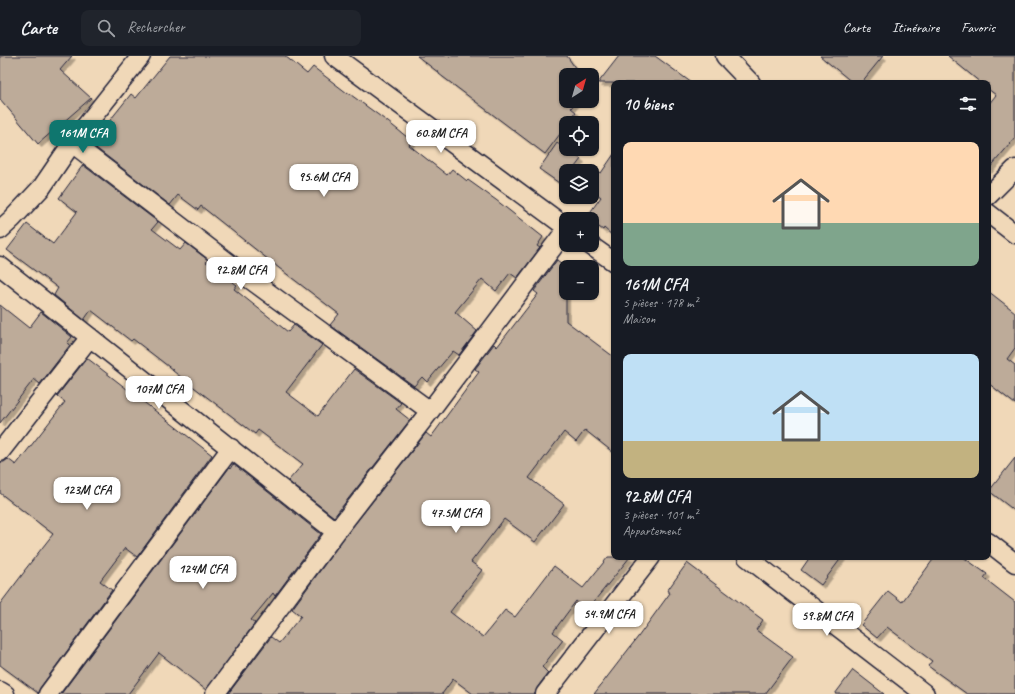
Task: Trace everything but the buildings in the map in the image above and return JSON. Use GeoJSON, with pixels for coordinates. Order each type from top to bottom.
{"type":"FeatureCollection","features":[{"type":"Feature","properties":{"kind":"street"},"geometry":{"type":"LineString","coordinates":[[0,230],[42,187],[72,143],[141,56]]}},
{"type":"Feature","properties":{"kind":"street"},"geometry":{"type":"LineString","coordinates":[[334,56],[559,222]]}},
{"type":"Feature","properties":{"kind":"street"},"geometry":{"type":"LineString","coordinates":[[725,56],[748,80]]}},
{"type":"Feature","properties":{"kind":"street"},"geometry":{"type":"LineString","coordinates":[[72,143],[251,280],[430,411]]}},
{"type":"Feature","properties":{"kind":"street"},"geometry":{"type":"LineString","coordinates":[[991,193],[1015,169]]}},
{"type":"Feature","properties":{"kind":"street"},"geometry":{"type":"LineString","coordinates":[[991,215],[1015,234]]}},
{"type":"Feature","properties":{"kind":"street"},"geometry":{"type":"LineString","coordinates":[[215,694],[336,532],[430,411],[559,239]]}},
{"type":"Feature","properties":{"kind":"street"},"geometry":{"type":"LineString","coordinates":[[599,251],[611,260]]}},
{"type":"Feature","properties":{"kind":"street"},"geometry":{"type":"LineString","coordinates":[[0,266],[336,532]]}},
{"type":"Feature","properties":{"kind":"street"},"geometry":{"type":"LineString","coordinates":[[0,452],[90,337]]}},
{"type":"Feature","properties":{"kind":"street"},"geometry":{"type":"LineString","coordinates":[[48,694],[231,448]]}},
{"type":"Feature","properties":{"kind":"street"},"geometry":{"type":"LineString","coordinates":[[991,544],[1015,562]]}},
{"type":"Feature","properties":{"kind":"street"},"geometry":{"type":"LineString","coordinates":[[544,694],[649,560]]}},
{"type":"Feature","properties":{"kind":"street"},"geometry":{"type":"LineString","coordinates":[[751,560],[925,694]]}},
{"type":"Feature","properties":{"kind":"street"},"geometry":{"type":"LineString","coordinates":[[0,691],[5,694]]}}]}
